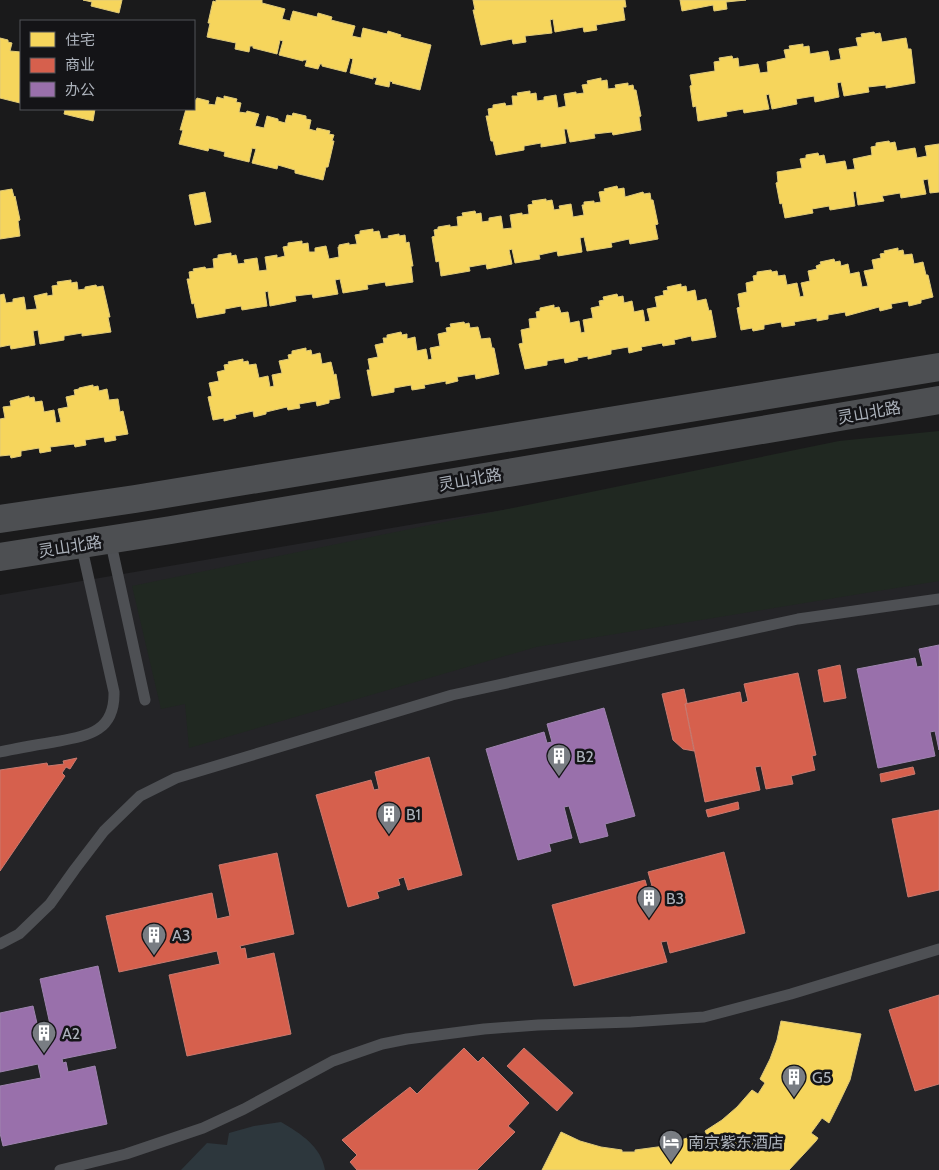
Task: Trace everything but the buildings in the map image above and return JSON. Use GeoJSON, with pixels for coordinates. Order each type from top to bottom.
{"type":"FeatureCollection","features":[{"type":"Feature","properties":{"kind":"street","name":"灵山北路"},"geometry":{"type":"LineString","coordinates":[[0,519],[135,499],[939,367]]}},
{"type":"Feature","properties":{"kind":"street","name":"灵山北路"},"geometry":{"type":"LineString","coordinates":[[0,557],[939,400]]}},
{"type":"Feature","properties":{"kind":"lane"},"geometry":{"type":"LineString","coordinates":[[110,540],[145,700]]}},
{"type":"Feature","properties":{"kind":"lane"},"geometry":{"type":"LineString","coordinates":[[0,752],[86,736],[102,726],[112,710],[114,692],[81,544]]}},
{"type":"Feature","properties":{"kind":"lane"},"geometry":{"type":"LineString","coordinates":[[0,944],[20,934],[50,904],[74,869],[104,831],[140,796],[176,778],[452,696],[798,619],[939,600]]}},
{"type":"Feature","properties":{"kind":"lane"},"geometry":{"type":"LineString","coordinates":[[60,1170],[126,1154],[203,1128],[244,1109],[333,1061],[382,1044],[484,1029],[704,1017],[791,994],[939,949]]}},
{"type":"Feature","properties":{"kind":"shaded area"},"geometry":{"type":"Polygon","coordinates":[[[939,431],[939,581],[536,647],[189,748],[185,704],[161,709],[132,586],[839,441],[939,431]]]}},
{"type":"Feature","properties":{"kind":"shaded area"},"geometry":{"type":"Polygon","coordinates":[[[939,441],[939,1170],[0,1170],[0,595],[421,523],[939,441]]]}},
{"type":"Feature","properties":{"kind":"shaded area"},"geometry":{"type":"Polygon","coordinates":[[[281,1122],[303,1136],[315,1147],[325,1170],[181,1170],[207,1143],[227,1145],[229,1133],[254,1126],[281,1122]]]}},
{"type":"Feature","properties":{"kind":"place","name":"B2"},"geometry":{"type":"Point","coordinates":[559,777]}},
{"type":"Feature","properties":{"kind":"place","name":"B1"},"geometry":{"type":"Point","coordinates":[389,835]}},
{"type":"Feature","properties":{"kind":"place","name":"B3"},"geometry":{"type":"Point","coordinates":[649,919]}},
{"type":"Feature","properties":{"kind":"place","name":"A3"},"geometry":{"type":"Point","coordinates":[154,956]}},
{"type":"Feature","properties":{"kind":"place","name":"A2"},"geometry":{"type":"Point","coordinates":[44,1054]}},
{"type":"Feature","properties":{"kind":"place","name":"G5"},"geometry":{"type":"Point","coordinates":[794,1098]}},
{"type":"Feature","properties":{"kind":"place","name":"南京紫东酒店"},"geometry":{"type":"Point","coordinates":[671,1163]}}]}
